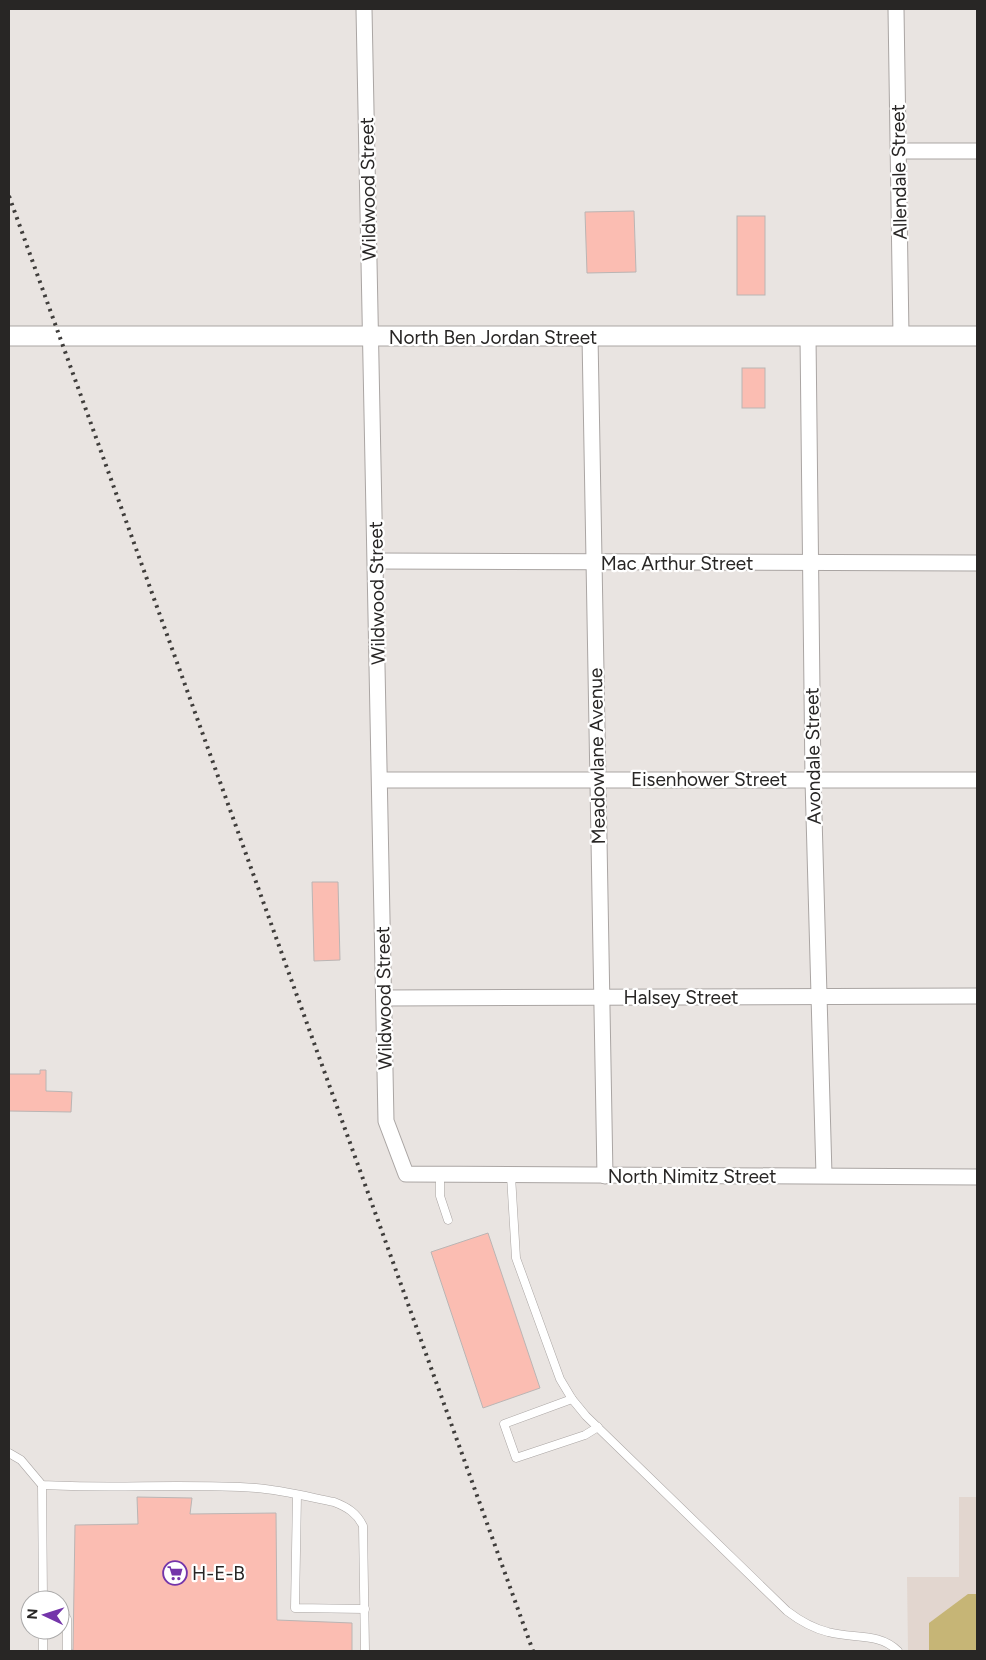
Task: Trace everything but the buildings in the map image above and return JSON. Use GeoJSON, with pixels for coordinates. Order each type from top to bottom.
{"type":"FeatureCollection","features":[{"type":"Feature","properties":{"kind":"street","name":"Wildwood Street"},"geometry":{"type":"LineString","coordinates":[[364,9],[386,1121],[406,1174]]}},
{"type":"Feature","properties":{"kind":"street","name":"Allendale Street"},"geometry":{"type":"LineString","coordinates":[[896,9],[901,336]]}},
{"type":"Feature","properties":{"kind":"street"},"geometry":{"type":"LineString","coordinates":[[898,151],[977,152]]}},
{"type":"Feature","properties":{"kind":"street","name":"North Ben Jordan Street"},"geometry":{"type":"LineString","coordinates":[[9,336],[371,338],[977,336]]}},
{"type":"Feature","properties":{"kind":"street","name":"Meadowlane Avenue"},"geometry":{"type":"LineString","coordinates":[[590,336],[605,1176]]}},
{"type":"Feature","properties":{"kind":"street","name":"Avondale Street"},"geometry":{"type":"LineString","coordinates":[[808,337],[809,562],[813,780],[824,1175]]}},
{"type":"Feature","properties":{"kind":"street","name":"Mac Arthur Street"},"geometry":{"type":"LineString","coordinates":[[376,561],[977,563]]}},
{"type":"Feature","properties":{"kind":"street","name":"Eisenhower Street"},"geometry":{"type":"LineString","coordinates":[[380,780],[977,780]]}},
{"type":"Feature","properties":{"kind":"street","name":"Halsey Street"},"geometry":{"type":"LineString","coordinates":[[384,998],[977,996]]}},
{"type":"Feature","properties":{"kind":"street","name":"North Nimitz Street"},"geometry":{"type":"LineString","coordinates":[[406,1174],[977,1177]]}},
{"type":"Feature","properties":{"kind":"lane"},"geometry":{"type":"LineString","coordinates":[[440,1175],[440,1196],[448,1220]]}},
{"type":"Feature","properties":{"kind":"lane"},"geometry":{"type":"LineString","coordinates":[[511,1176],[516,1258],[560,1378],[572,1399],[598,1427],[787,1611],[806,1626],[829,1633],[878,1638],[890,1643],[898,1651]]}},
{"type":"Feature","properties":{"kind":"lane"},"geometry":{"type":"LineString","coordinates":[[572,1399],[504,1424],[516,1458],[585,1435],[598,1427]]}},
{"type":"Feature","properties":{"kind":"lane"},"geometry":{"type":"LineString","coordinates":[[9,1453],[21,1460],[42,1485],[43,1590]]}},
{"type":"Feature","properties":{"kind":"lane"},"geometry":{"type":"LineString","coordinates":[[42,1485],[82,1487],[161,1484],[248,1488],[297,1495],[345,1506],[359,1519],[364,1536],[365,1651]]}},
{"type":"Feature","properties":{"kind":"lane"},"geometry":{"type":"LineString","coordinates":[[297,1495],[295,1608],[364,1609]]}},
{"type":"Feature","properties":{"kind":"shaded area"},"geometry":{"type":"Polygon","coordinates":[[[959,1497],[977,1497],[977,1651],[908,1651],[907,1577],[959,1577],[959,1497]]]}},
{"type":"Feature","properties":{"kind":"shaded area"},"geometry":{"type":"Polygon","coordinates":[[[968,1594],[977,1594],[977,1651],[929,1651],[929,1623],[968,1594]]]}},
{"type":"Feature","properties":{"kind":"railway"},"geometry":{"type":"LineString","coordinates":[[9,196],[533,1651]]}},
{"type":"Feature","properties":{"kind":"place","name":"H-E-B"},"geometry":{"type":"Point","coordinates":[175,1573]}}]}
